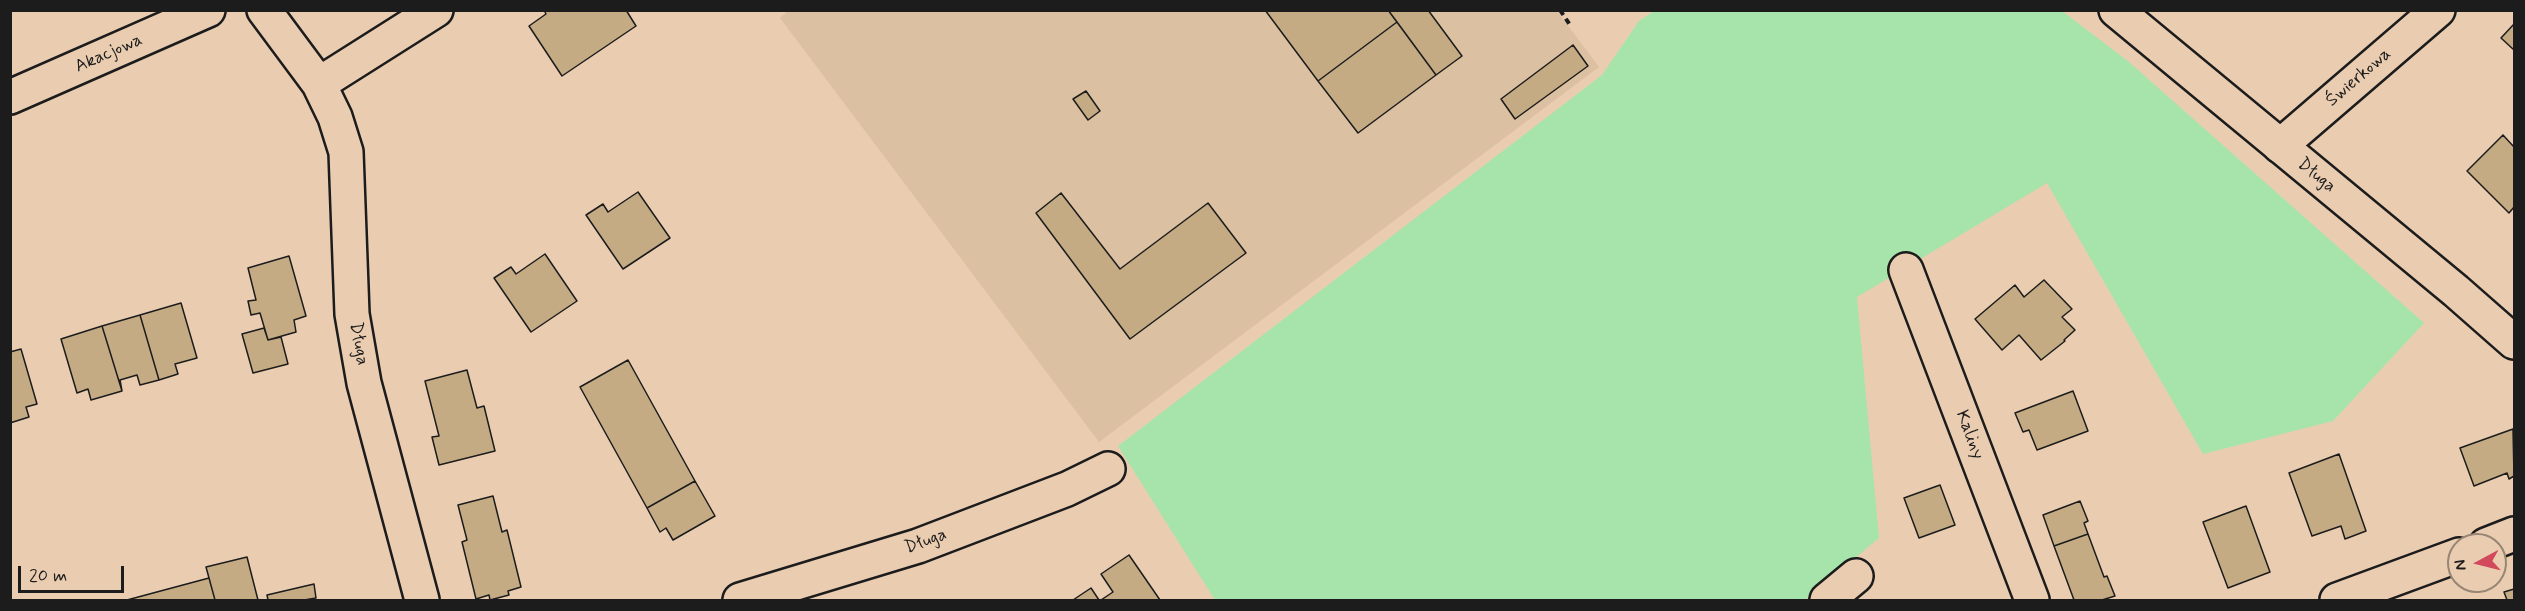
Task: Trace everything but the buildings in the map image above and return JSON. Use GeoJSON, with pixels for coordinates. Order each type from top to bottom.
{"type":"FeatureCollection","features":[{"type":"Feature","properties":{"kind":"street","name":"Akacjowa"},"geometry":{"type":"LineString","coordinates":[[10,96],[208,10]]}},
{"type":"Feature","properties":{"kind":"street","name":"Długa"},"geometry":{"type":"LineString","coordinates":[[264,10],[320,84],[335,117],[346,152],[352,314],[364,383],[422,600]]}},
{"type":"Feature","properties":{"kind":"street"},"geometry":{"type":"LineString","coordinates":[[320,84],[436,10]]}},
{"type":"Feature","properties":{"kind":"street","name":"Długa"},"geometry":{"type":"LineString","coordinates":[[2116,10],[2514,342]]}},
{"type":"Feature","properties":{"kind":"street","name":"Świerkowa"},"geometry":{"type":"LineString","coordinates":[[2280,146],[2438,10]]}},
{"type":"Feature","properties":{"kind":"street","name":"Kaliny"},"geometry":{"type":"LineString","coordinates":[[1906,270],[2032,600]]}},
{"type":"Feature","properties":{"kind":"street","name":"Długa"},"geometry":{"type":"LineString","coordinates":[[740,600],[918,546],[1066,489],[1108,469]]}},
{"type":"Feature","properties":{"kind":"street"},"geometry":{"type":"LineString","coordinates":[[2337,600],[2447,559]]}},
{"type":"Feature","properties":{"kind":"street"},"geometry":{"type":"LineString","coordinates":[[1827,600],[1857,576]]}},
{"type":"Feature","properties":{"kind":"path"},"geometry":{"type":"LineString","coordinates":[[1560,10],[1570,25]]}},
{"type":"Feature","properties":{"kind":"shaded area"},"geometry":{"type":"Polygon","coordinates":[[[789,10],[1566,11],[1560,15],[1599,67],[1099,442],[780,18],[789,10]]]}},
{"type":"Feature","properties":{"kind":"green space"},"geometry":{"type":"Polygon","coordinates":[[[1654,11],[2062,11],[2129,62],[2424,323],[2333,421],[2203,454],[2047,183],[1857,297],[1879,538],[1805,600],[1215,600],[1118,446],[1602,75],[1639,21],[1654,11]]]}}]}
